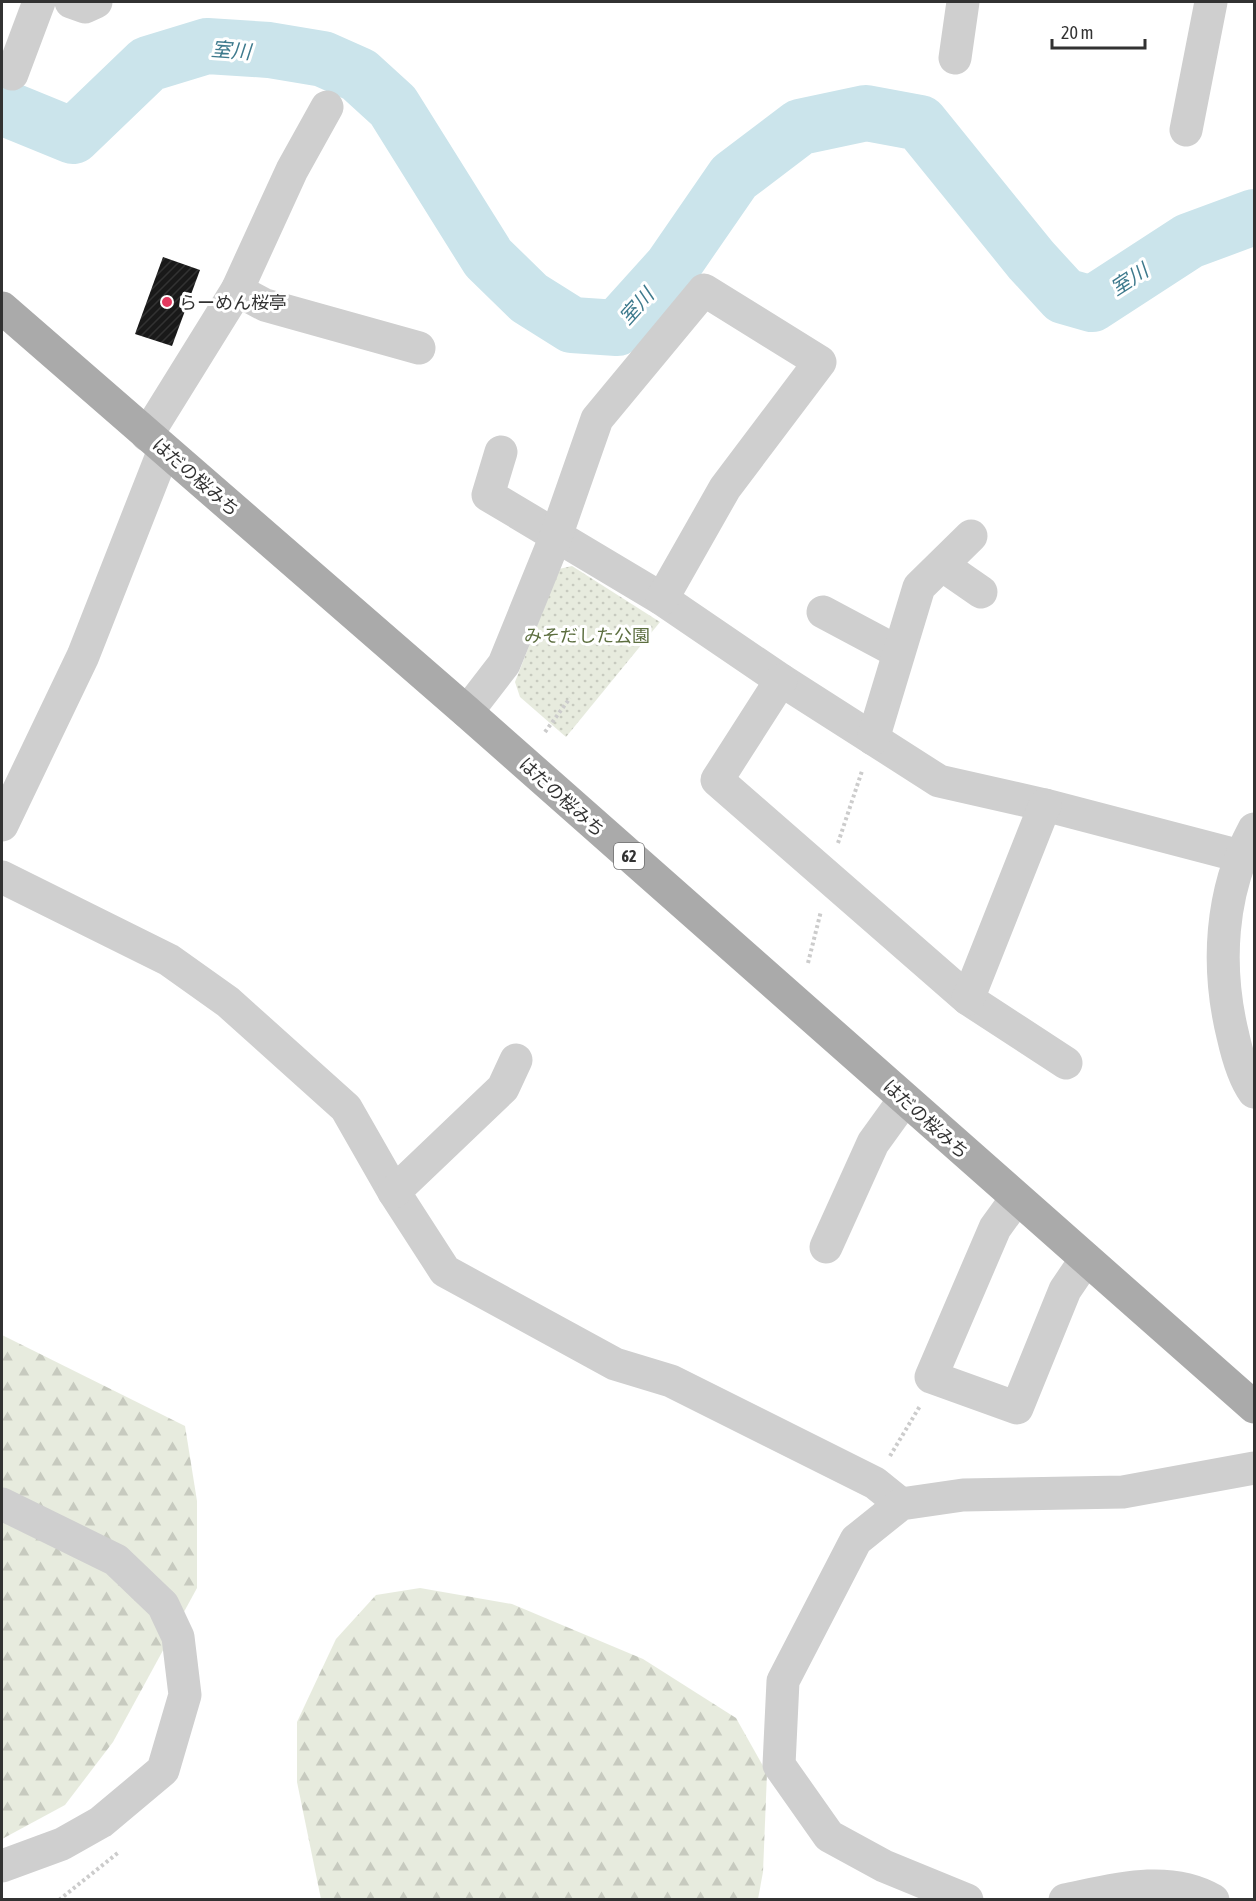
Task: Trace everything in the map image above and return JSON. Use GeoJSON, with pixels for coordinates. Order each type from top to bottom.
{"type":"FeatureCollection","features":[{"type":"Feature","properties":{"kind":"main road","name":"はだの桜みち"},"geometry":{"type":"LineString","coordinates":[[2,308],[467,712],[1254,1407]]}},
{"type":"Feature","properties":{"kind":"street"},"geometry":{"type":"LineString","coordinates":[[18,76],[39,2]]}},
{"type":"Feature","properties":{"kind":"street"},"geometry":{"type":"LineString","coordinates":[[70,2],[85,7],[96,2]]}},
{"type":"Feature","properties":{"kind":"street"},"geometry":{"type":"LineString","coordinates":[[955,58],[963,2]]}},
{"type":"Feature","properties":{"kind":"street"},"geometry":{"type":"LineString","coordinates":[[1186,130],[1212,69],[1211,2]]}},
{"type":"Feature","properties":{"kind":"street"},"geometry":{"type":"LineString","coordinates":[[2,825],[83,656],[156,442],[237,290],[292,170],[327,107]]}},
{"type":"Feature","properties":{"kind":"street"},"geometry":{"type":"LineString","coordinates":[[237,290],[265,305],[419,348]]}},
{"type":"Feature","properties":{"kind":"street"},"geometry":{"type":"LineString","coordinates":[[467,712],[504,664],[556,536],[597,419],[704,290],[820,362],[725,488],[663,599]]}},
{"type":"Feature","properties":{"kind":"street"},"geometry":{"type":"LineString","coordinates":[[501,452],[488,495],[663,599],[781,680],[939,781],[1044,805],[1247,843],[1230,895],[1222,951],[1225,1005],[1236,1051],[1254,1092]]}},
{"type":"Feature","properties":{"kind":"street"},"geometry":{"type":"LineString","coordinates":[[873,739],[919,587],[971,536]]}},
{"type":"Feature","properties":{"kind":"street"},"geometry":{"type":"LineString","coordinates":[[942,565],[981,592]]}},
{"type":"Feature","properties":{"kind":"street"},"geometry":{"type":"LineString","coordinates":[[823,612],[898,652]]}},
{"type":"Feature","properties":{"kind":"street"},"geometry":{"type":"LineString","coordinates":[[781,680],[717,780],[968,999],[1066,1063]]}},
{"type":"Feature","properties":{"kind":"street"},"geometry":{"type":"LineString","coordinates":[[968,999],[1044,805]]}},
{"type":"Feature","properties":{"kind":"street"},"geometry":{"type":"LineString","coordinates":[[2,877],[169,960],[228,1002],[346,1108],[394,1192],[445,1271],[615,1364],[671,1381],[875,1483],[901,1504]]}},
{"type":"Feature","properties":{"kind":"street"},"geometry":{"type":"LineString","coordinates":[[394,1192],[513,1083]]}},
{"type":"Feature","properties":{"kind":"street"},"geometry":{"type":"LineString","coordinates":[[826,1247],[873,1143],[904,1100]]}},
{"type":"Feature","properties":{"kind":"street"},"geometry":{"type":"LineString","coordinates":[[1016,1199],[995,1228],[931,1377],[1017,1408],[1065,1290],[1086,1259]]}},
{"type":"Feature","properties":{"kind":"street"},"geometry":{"type":"LineString","coordinates":[[967,1899],[884,1866],[829,1836],[779,1765],[783,1681],[856,1540],[901,1504],[963,1495],[1123,1492],[1254,1468]]}},
{"type":"Feature","properties":{"kind":"street"},"geometry":{"type":"LineString","coordinates":[[2,1504],[116,1560],[163,1605],[178,1637],[184,1695],[163,1770],[101,1822],[62,1844],[2,1866]]}},
{"type":"Feature","properties":{"kind":"street"},"geometry":{"type":"LineString","coordinates":[[1065,1899],[1133,1886],[1164,1886],[1200,1892],[1213,1899]]}},
{"type":"Feature","properties":{"kind":"path"},"geometry":{"type":"LineString","coordinates":[[545,732],[570,698]]}},
{"type":"Feature","properties":{"kind":"path"},"geometry":{"type":"LineString","coordinates":[[808,963],[829,877],[873,739]]}},
{"type":"Feature","properties":{"kind":"path"},"geometry":{"type":"LineString","coordinates":[[896,1446],[918,1410]]}},
{"type":"Feature","properties":{"kind":"green space","name":"みそだした公園"},"geometry":{"type":"Polygon","coordinates":[[[572,566],[660,622],[566,737],[520,697],[515,682],[559,569],[572,566]]]}},
{"type":"Feature","properties":{"kind":"green space"},"geometry":{"type":"Polygon","coordinates":[[[2,1335],[185,1426],[197,1501],[197,1588],[113,1742],[65,1805],[2,1839],[2,1335]]]}},
{"type":"Feature","properties":{"kind":"green space"},"geometry":{"type":"Polygon","coordinates":[[[420,1588],[512,1604],[643,1659],[736,1718],[767,1773],[763,1872],[758,1899],[321,1899],[297,1782],[297,1722],[336,1639],[376,1595],[420,1588]]]}},
{"type":"Feature","properties":{"kind":"building","name":"らーめん桜亭"},"geometry":{"type":"Polygon","coordinates":[[[163,257],[200,270],[172,346],[135,334],[163,257]]]}},
{"type":"Feature","properties":{"kind":"waterway","name":"室川"},"geometry":{"type":"LineString","coordinates":[[2,107],[73,136],[148,64],[207,46],[269,50],[323,59],[359,75],[393,106],[488,258],[529,298],[572,325],[617,328],[672,267],[734,177],[800,127],[866,113],[920,123],[1031,260],[1064,296],[1092,304],[1189,241],[1254,217]]}},
{"type":"Feature","properties":{"kind":"place","name":"らーめん桜亭"},"geometry":{"type":"Point","coordinates":[167,302]}}]}
